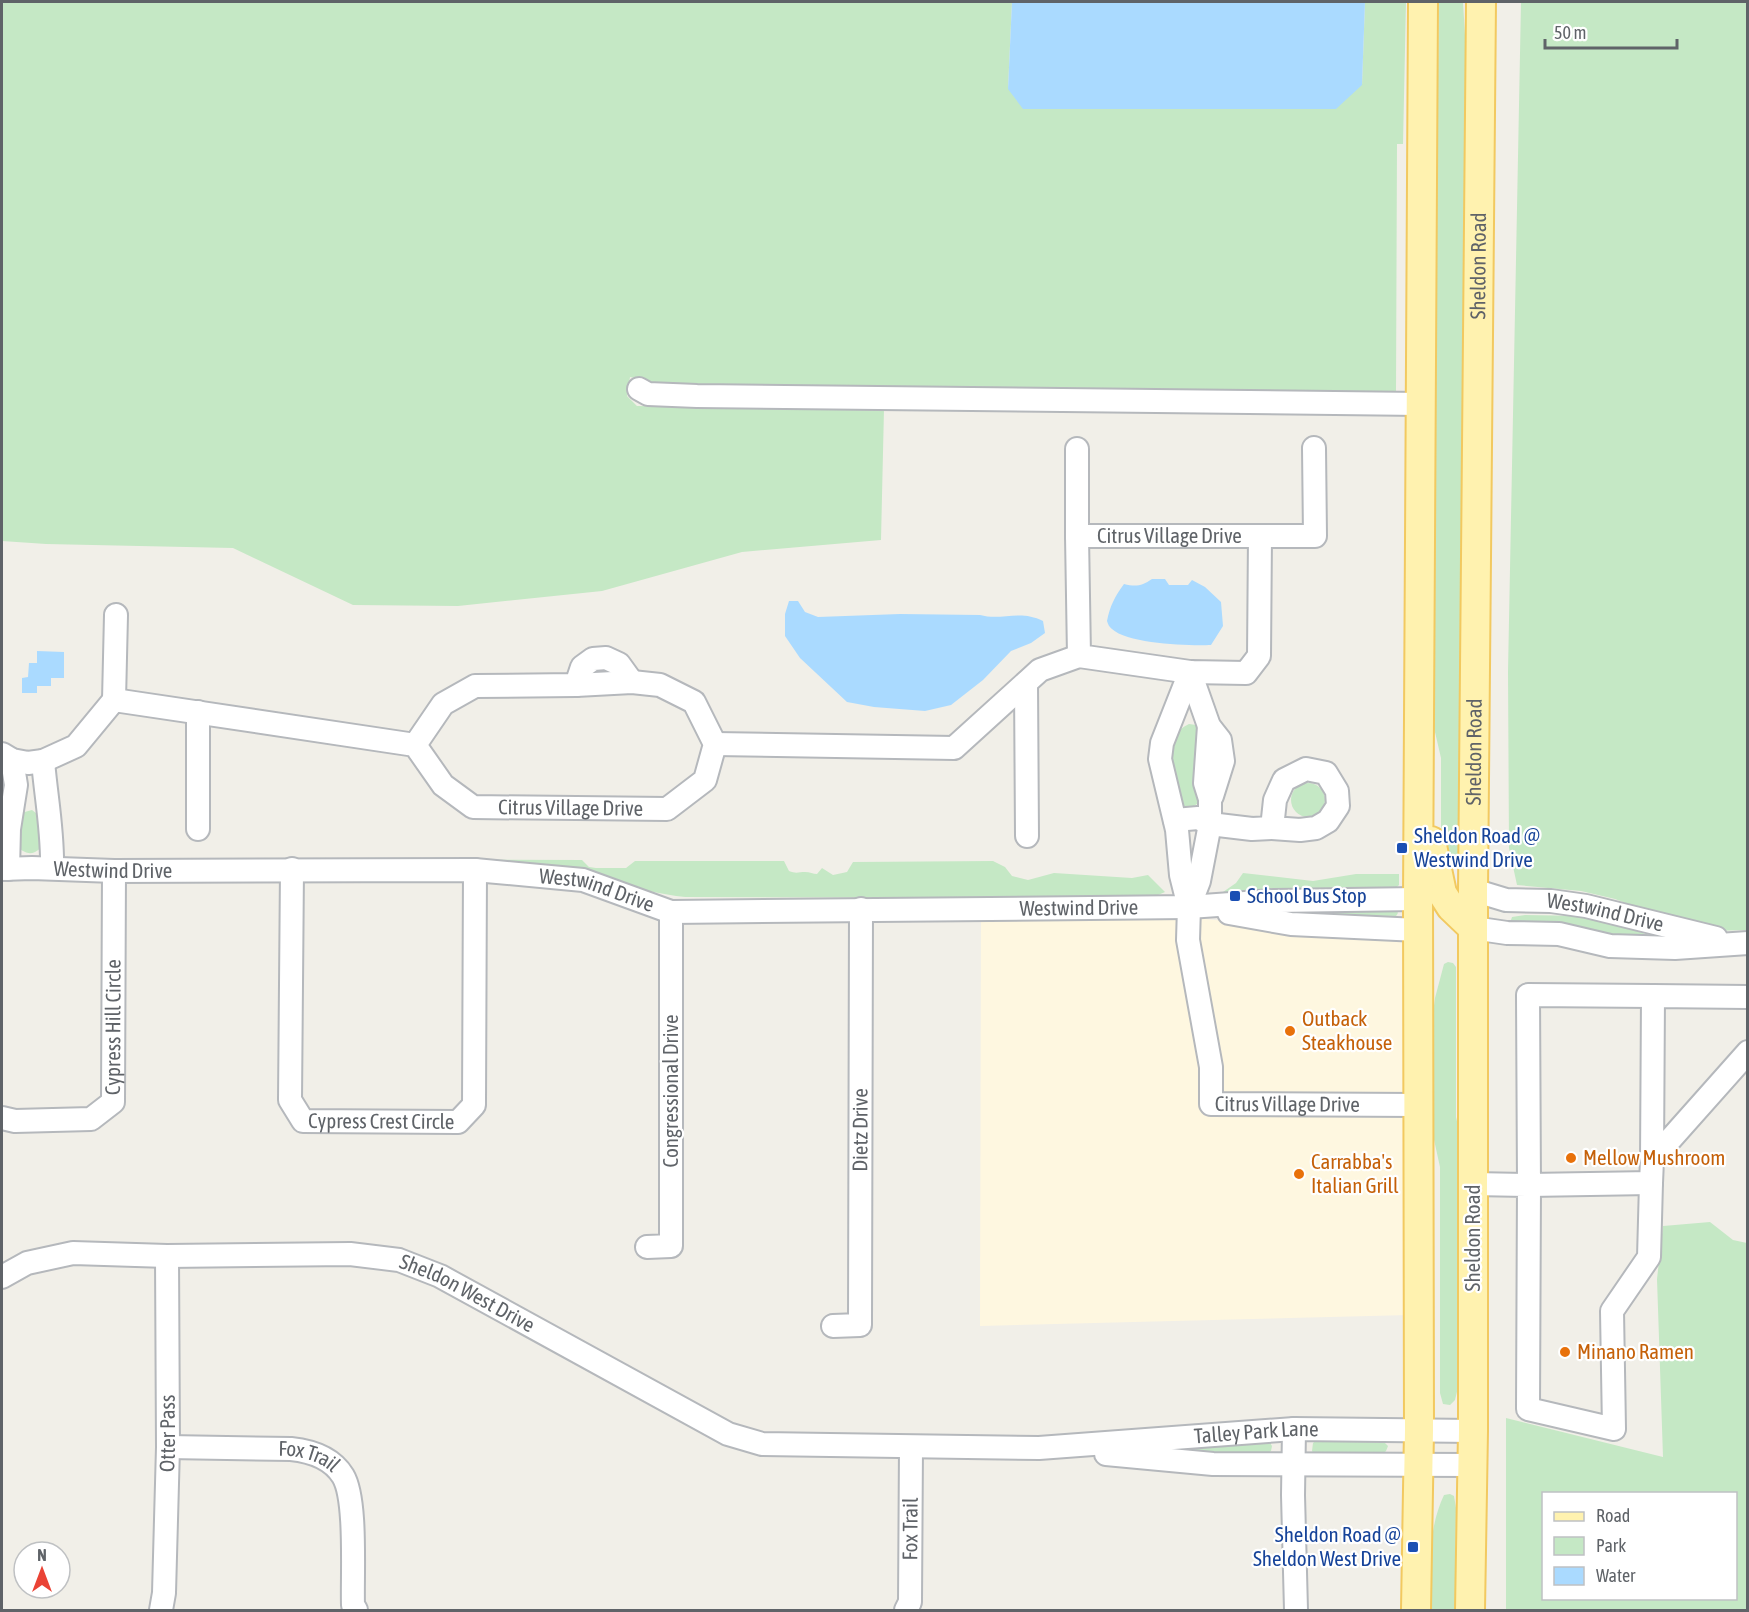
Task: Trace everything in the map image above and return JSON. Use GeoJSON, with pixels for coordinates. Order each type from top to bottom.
{"type":"FeatureCollection","features":[{"type":"Feature","properties":{"kind":"main road"},"geometry":{"type":"LineString","coordinates":[[1416,1611],[1419,1464],[1418,899],[1423,2]]}},
{"type":"Feature","properties":{"kind":"main road","name":"Sheldon Road"},"geometry":{"type":"LineString","coordinates":[[1470,1611],[1473,1465],[1473,890],[1481,2]]}},
{"type":"Feature","properties":{"kind":"main road"},"geometry":{"type":"LineString","coordinates":[[1420,792],[1442,893],[1451,907],[1473,928]]}},
{"type":"Feature","properties":{"kind":"main road"},"geometry":{"type":"LineString","coordinates":[[1418,899],[1434,909],[1454,934],[1473,998]]}},
{"type":"Feature","properties":{"kind":"street"},"geometry":{"type":"LineString","coordinates":[[639,389],[648,394],[697,396],[1421,405]]}},
{"type":"Feature","properties":{"kind":"street","name":"Citrus Village Drive"},"geometry":{"type":"LineString","coordinates":[[1077,536],[1315,536],[1314,448]]}},
{"type":"Feature","properties":{"kind":"street","name":"Citrus Village Drive"},"geometry":{"type":"LineString","coordinates":[[1077,449],[1079,656]]}},
{"type":"Feature","properties":{"kind":"street","name":"Citrus Village Drive"},"geometry":{"type":"LineString","coordinates":[[415,745],[443,784],[473,807],[668,809],[705,780],[715,744],[954,748],[1040,670],[1079,656],[1190,672],[1246,673],[1259,656],[1260,536]]}},
{"type":"Feature","properties":{"kind":"street"},"geometry":{"type":"LineString","coordinates":[[7,757],[28,764],[43,761],[76,746],[114,699],[116,615]]}},
{"type":"Feature","properties":{"kind":"street","name":"Citrus Village Drive"},"geometry":{"type":"LineString","coordinates":[[1190,672],[1161,743],[1160,759],[1175,820],[1181,875],[1189,908],[1188,940],[1210,1056],[1211,1104],[1419,1105]]}},
{"type":"Feature","properties":{"kind":"street","name":"Citrus Village Drive"},"geometry":{"type":"LineString","coordinates":[[1189,908],[1199,881],[1210,824],[1210,799],[1223,760],[1220,740],[1207,722],[1190,672]]}},
{"type":"Feature","properties":{"kind":"street"},"geometry":{"type":"LineString","coordinates":[[114,699],[415,745],[443,704],[476,686],[576,686],[632,682],[660,685],[694,702],[715,744]]}},
{"type":"Feature","properties":{"kind":"street"},"geometry":{"type":"LineString","coordinates":[[1026,683],[1027,837]]}},
{"type":"Feature","properties":{"kind":"street"},"geometry":{"type":"LineString","coordinates":[[198,712],[198,830]]}},
{"type":"Feature","properties":{"kind":"street"},"geometry":{"type":"LineString","coordinates":[[1170,721],[1191,717],[1207,722]]}},
{"type":"Feature","properties":{"kind":"street"},"geometry":{"type":"LineString","coordinates":[[5,869],[16,784],[7,757]]}},
{"type":"Feature","properties":{"kind":"street"},"geometry":{"type":"LineString","coordinates":[[43,761],[46,800],[51,822],[52,868]]}},
{"type":"Feature","properties":{"kind":"street"},"geometry":{"type":"LineString","coordinates":[[14,800],[46,800]]}},
{"type":"Feature","properties":{"kind":"street"},"geometry":{"type":"LineString","coordinates":[[1175,820],[1198,818],[1210,824],[1252,830],[1272,828]]}},
{"type":"Feature","properties":{"kind":"street","name":"Westwind Drive"},"geometry":{"type":"LineString","coordinates":[[5,869],[475,870],[583,880],[671,912],[1189,908],[1274,901],[1418,899]]}},
{"type":"Feature","properties":{"kind":"street","name":"Cypress Crest Circle"},"geometry":{"type":"LineString","coordinates":[[292,869],[290,1100],[303,1121],[446,1122],[458,1122],[474,1105],[475,870]]}},
{"type":"Feature","properties":{"kind":"street","name":"Cypress Hill Circle"},"geometry":{"type":"LineString","coordinates":[[2,1118],[15,1121],[91,1119],[113,1102],[114,871]]}},
{"type":"Feature","properties":{"kind":"street","name":"Westwind Drive"},"geometry":{"type":"LineString","coordinates":[[1473,890],[1506,900],[1551,901],[1586,906],[1742,942]]}},
{"type":"Feature","properties":{"kind":"street","name":"Westwind Drive"},"geometry":{"type":"LineString","coordinates":[[1189,908],[1291,924],[1418,930]]}},
{"type":"Feature","properties":{"kind":"street","name":"Dietz Drive"},"geometry":{"type":"LineString","coordinates":[[833,1326],[860,1325],[861,909]]}},
{"type":"Feature","properties":{"kind":"street","name":"Congressional Drive"},"geometry":{"type":"LineString","coordinates":[[647,1247],[671,1246],[671,912]]}},
{"type":"Feature","properties":{"kind":"street","name":"Westwind Drive"},"geometry":{"type":"LineString","coordinates":[[1473,928],[1507,933],[1559,934],[1610,946],[1675,948],[1742,942]]}},
{"type":"Feature","properties":{"kind":"street"},"geometry":{"type":"LineString","coordinates":[[1653,996],[1649,1257],[1612,1311],[1614,1429],[1528,1409],[1528,995],[1653,996],[1748,997]]}},
{"type":"Feature","properties":{"kind":"street"},"geometry":{"type":"LineString","coordinates":[[1652,1160],[1748,1052]]}},
{"type":"Feature","properties":{"kind":"street"},"geometry":{"type":"LineString","coordinates":[[1473,1184],[1651,1183]]}},
{"type":"Feature","properties":{"kind":"street","name":"Sheldon West Drive"},"geometry":{"type":"LineString","coordinates":[[2,1276],[27,1263],[73,1253],[167,1256],[350,1254],[399,1260],[440,1276],[728,1434],[762,1444],[911,1447]]}},
{"type":"Feature","properties":{"kind":"street","name":"Otter Pass"},"geometry":{"type":"LineString","coordinates":[[161,1611],[164,1593],[168,1447],[167,1256]]}},
{"type":"Feature","properties":{"kind":"street"},"geometry":{"type":"LineString","coordinates":[[1294,1429],[1296,1611]]}},
{"type":"Feature","properties":{"kind":"street","name":"Talley Park Lane"},"geometry":{"type":"LineString","coordinates":[[911,1447],[1039,1448],[1294,1429],[1473,1431]]}},
{"type":"Feature","properties":{"kind":"street","name":"Fox Trail"},"geometry":{"type":"LineString","coordinates":[[168,1447],[291,1449],[312,1452],[330,1463],[343,1476],[351,1501],[353,1605],[356,1611]]}},
{"type":"Feature","properties":{"kind":"street","name":"Fox Trail"},"geometry":{"type":"LineString","coordinates":[[906,1611],[910,1602],[911,1447]]}},
{"type":"Feature","properties":{"kind":"street","name":"Talley Park Lane"},"geometry":{"type":"LineString","coordinates":[[1039,1448],[1213,1464],[1473,1465]]}},
{"type":"Feature","properties":{"kind":"shaded area"},"geometry":{"type":"Polygon","coordinates":[[[1195,918],[1406,939],[1410,1315],[980,1326],[981,919],[1195,918]]]}},
{"type":"Feature","properties":{"kind":"green space"},"geometry":{"type":"Polygon","coordinates":[[[2,2],[1012,2],[1008,89],[1362,85],[1365,2],[1406,2],[1403,144],[1397,144],[1396,393],[661,384],[630,377],[627,396],[637,406],[884,409],[881,540],[742,552],[602,591],[458,606],[353,605],[233,548],[2,541],[2,2]]]}},
{"type":"Feature","properties":{"kind":"green space"},"geometry":{"type":"Polygon","coordinates":[[[1439,2],[1463,2],[1465,35],[1472,65],[1462,846],[1454,868],[1450,871],[1441,863],[1441,758],[1432,719],[1433,411],[1439,2]]]}},
{"type":"Feature","properties":{"kind":"green space"},"geometry":{"type":"Polygon","coordinates":[[[1521,2],[1747,2],[1747,930],[1710,931],[1681,924],[1615,899],[1581,891],[1517,885],[1509,848],[1508,672],[1521,2]]]}},
{"type":"Feature","properties":{"kind":"green space"},"geometry":{"type":"Polygon","coordinates":[[[1189,724],[1201,728],[1201,800],[1195,806],[1188,807],[1183,806],[1176,785],[1171,750],[1174,739],[1189,724]]]}},
{"type":"Feature","properties":{"kind":"green space"},"geometry":{"type":"Polygon","coordinates":[[[1308,783],[1320,788],[1325,800],[1320,812],[1308,817],[1296,812],[1291,800],[1296,788],[1308,783]]]}},
{"type":"Feature","properties":{"kind":"green space"},"geometry":{"type":"Polygon","coordinates":[[[32,810],[41,817],[41,848],[29,853],[17,847],[21,813],[32,810]]]}},
{"type":"Feature","properties":{"kind":"green space"},"geometry":{"type":"Polygon","coordinates":[[[72,858],[582,860],[589,867],[596,868],[626,868],[635,861],[784,861],[791,872],[817,874],[822,868],[833,875],[847,872],[853,862],[993,861],[1005,867],[1012,876],[1028,880],[1054,873],[1132,878],[1148,875],[1165,892],[1151,898],[685,897],[633,887],[548,864],[86,863],[72,858]]]}},
{"type":"Feature","properties":{"kind":"green space"},"geometry":{"type":"Polygon","coordinates":[[[1243,873],[1313,881],[1356,874],[1399,874],[1399,885],[1395,889],[1227,895],[1223,892],[1236,883],[1243,873]]]}},
{"type":"Feature","properties":{"kind":"green space"},"geometry":{"type":"Polygon","coordinates":[[[1396,909],[1398,913],[1396,916],[1310,915],[1306,914],[1305,910],[1396,909]]]}},
{"type":"Feature","properties":{"kind":"green space"},"geometry":{"type":"Polygon","coordinates":[[[1525,915],[1584,916],[1605,920],[1664,942],[1510,923],[1512,917],[1525,915]]]}},
{"type":"Feature","properties":{"kind":"green space"},"geometry":{"type":"Polygon","coordinates":[[[1453,963],[1456,967],[1456,1117],[1465,1156],[1462,1371],[1455,1400],[1450,1405],[1443,1404],[1440,1393],[1440,1167],[1431,1126],[1432,1021],[1435,998],[1444,964],[1453,963]]]}},
{"type":"Feature","properties":{"kind":"green space"},"geometry":{"type":"Polygon","coordinates":[[[1710,1222],[1733,1240],[1747,1243],[1747,1610],[1506,1610],[1506,1418],[1663,1457],[1657,1279],[1663,1226],[1710,1222]]]}},
{"type":"Feature","properties":{"kind":"green space"},"geometry":{"type":"Polygon","coordinates":[[[1320,1437],[1377,1439],[1388,1446],[1382,1455],[1315,1456],[1312,1451],[1313,1443],[1320,1437]]]}},
{"type":"Feature","properties":{"kind":"green space"},"geometry":{"type":"Polygon","coordinates":[[[1269,1441],[1272,1446],[1271,1451],[1266,1454],[1199,1454],[1193,1449],[1194,1443],[1269,1441]]]}},
{"type":"Feature","properties":{"kind":"green space"},"geometry":{"type":"Polygon","coordinates":[[[1444,1495],[1454,1496],[1456,1508],[1455,1610],[1430,1610],[1432,1537],[1444,1495]]]}},
{"type":"Feature","properties":{"kind":"water"},"geometry":{"type":"Polygon","coordinates":[[[1012,2],[1365,2],[1362,85],[1336,109],[1023,109],[1008,89],[1012,2]]]}},
{"type":"Feature","properties":{"kind":"water"},"geometry":{"type":"Polygon","coordinates":[[[1152,579],[1165,579],[1169,585],[1188,585],[1192,580],[1205,587],[1221,602],[1223,626],[1211,645],[1145,641],[1120,634],[1110,627],[1107,621],[1110,611],[1115,597],[1124,584],[1139,585],[1152,579]]]}},
{"type":"Feature","properties":{"kind":"water"},"geometry":{"type":"Polygon","coordinates":[[[789,601],[798,601],[805,612],[818,617],[900,614],[1027,616],[1043,621],[1045,633],[1031,643],[1011,651],[983,680],[951,705],[925,711],[874,707],[847,702],[800,658],[785,636],[785,614],[789,601]]]}},
{"type":"Feature","properties":{"kind":"water"},"geometry":{"type":"Polygon","coordinates":[[[37,651],[64,652],[64,678],[51,678],[51,686],[37,686],[37,693],[22,693],[22,678],[28,677],[29,663],[37,663],[37,651]]]}},
{"type":"Feature","properties":{"kind":"place","name":"Sheldon Road @ Westwind Drive"},"geometry":{"type":"Point","coordinates":[1402,848]}},
{"type":"Feature","properties":{"kind":"place","name":"School Bus Stop"},"geometry":{"type":"Point","coordinates":[1235,896]}},
{"type":"Feature","properties":{"kind":"place","name":"Outback Steakhouse"},"geometry":{"type":"Point","coordinates":[1290,1031]}},
{"type":"Feature","properties":{"kind":"place","name":"Mellow Mushroom"},"geometry":{"type":"Point","coordinates":[1571,1158]}},
{"type":"Feature","properties":{"kind":"place","name":"Carrabba's Italian Grill"},"geometry":{"type":"Point","coordinates":[1299,1174]}},
{"type":"Feature","properties":{"kind":"place","name":"Minano Ramen"},"geometry":{"type":"Point","coordinates":[1565,1352]}},
{"type":"Feature","properties":{"kind":"place","name":"Sheldon Road @ Sheldon West Drive"},"geometry":{"type":"Point","coordinates":[1413,1547]}}]}
